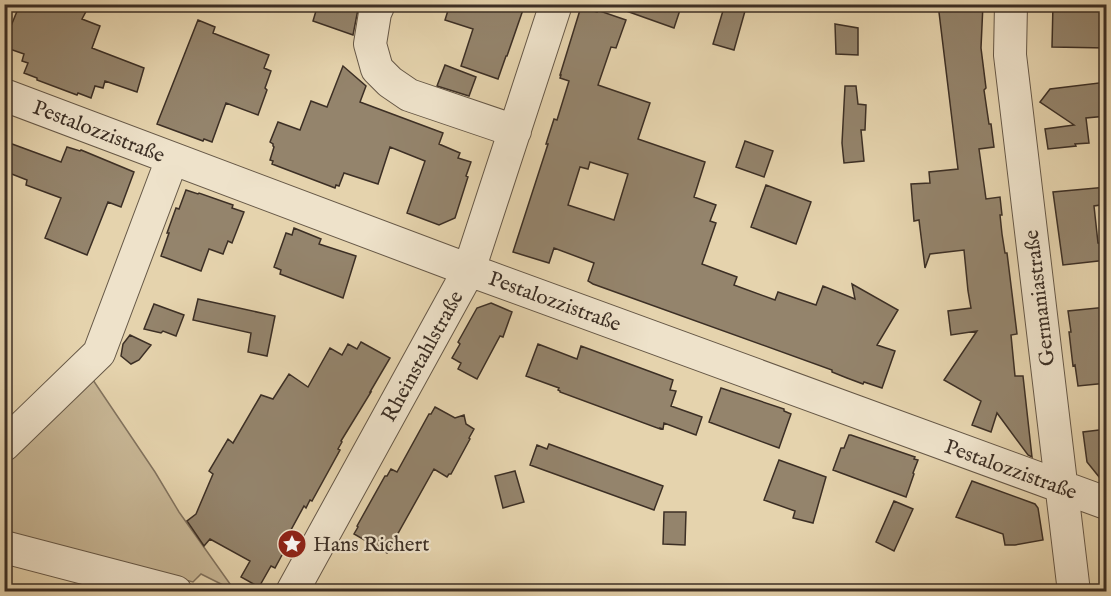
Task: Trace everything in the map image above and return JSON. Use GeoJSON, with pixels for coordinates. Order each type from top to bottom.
{"type":"FeatureCollection","features":[{"type":"Feature","properties":{"kind":"street"},"geometry":{"type":"LineString","coordinates":[[379,4],[370,44],[377,69],[390,82],[409,95],[514,131]]}},
{"type":"Feature","properties":{"kind":"street","name":"Rheinstahlstraße"},"geometry":{"type":"LineString","coordinates":[[292,591],[469,270],[556,4]]}},
{"type":"Feature","properties":{"kind":"street","name":"Germaniastraße"},"geometry":{"type":"LineString","coordinates":[[1011,4],[1010,55],[1074,591]]}},
{"type":"Feature","properties":{"kind":"street","name":"Pestalozzistraße"},"geometry":{"type":"LineString","coordinates":[[4,95],[469,270],[1107,503]]}},
{"type":"Feature","properties":{"kind":"street"},"geometry":{"type":"LineString","coordinates":[[4,445],[99,353],[172,159]]}},
{"type":"Feature","properties":{"kind":"street"},"geometry":{"type":"LineString","coordinates":[[4,547],[176,591]]}},
{"type":"Feature","properties":{"kind":"shaded area"},"geometry":{"type":"Polygon","coordinates":[[[93,380],[179,512],[235,591],[201,574],[193,582],[5,534],[6,513],[11,507],[5,501],[5,464],[93,380]]]}},
{"type":"Feature","properties":{"kind":"building"},"geometry":{"type":"Polygon","coordinates":[[[20,4],[90,4],[82,19],[100,26],[92,48],[144,68],[137,92],[105,81],[103,88],[95,86],[91,98],[78,93],[77,95],[24,73],[28,63],[22,61],[24,54],[4,47],[20,4]]]}},
{"type":"Feature","properties":{"kind":"building"},"geometry":{"type":"Polygon","coordinates":[[[318,4],[359,4],[353,35],[313,21],[318,4]]]}},
{"type":"Feature","properties":{"kind":"building"},"geometry":{"type":"Polygon","coordinates":[[[450,4],[461,4],[480,10],[482,4],[525,4],[498,79],[461,66],[473,29],[445,20],[450,4]]]}},
{"type":"Feature","properties":{"kind":"building"},"geometry":{"type":"Polygon","coordinates":[[[616,4],[682,4],[674,28],[615,7],[616,4]]]}},
{"type":"Feature","properties":{"kind":"building"},"geometry":{"type":"Polygon","coordinates":[[[725,4],[747,4],[734,50],[713,44],[725,4]]]}},
{"type":"Feature","properties":{"kind":"building"},"geometry":{"type":"Polygon","coordinates":[[[938,4],[983,4],[981,48],[986,88],[984,90],[994,147],[979,149],[986,199],[1000,197],[1002,234],[1005,253],[1007,253],[1017,334],[1011,335],[1015,376],[1023,376],[1032,457],[1028,455],[997,413],[991,432],[972,425],[981,401],[944,380],[977,331],[951,335],[948,311],[971,308],[964,250],[930,254],[925,268],[919,220],[914,221],[911,184],[930,183],[929,172],[958,169],[938,4]]]}},
{"type":"Feature","properties":{"kind":"building"},"geometry":{"type":"Polygon","coordinates":[[[1053,4],[1107,4],[1107,48],[1052,47],[1053,4]]]}},
{"type":"Feature","properties":{"kind":"building"},"geometry":{"type":"Polygon","coordinates":[[[583,8],[597,12],[597,10],[626,20],[616,48],[611,47],[598,85],[650,103],[638,139],[705,162],[694,197],[716,205],[710,221],[716,223],[702,264],[737,277],[734,285],[775,300],[778,292],[816,305],[823,286],[855,299],[852,284],[898,310],[877,345],[895,351],[882,388],[864,382],[863,384],[832,372],[832,370],[593,284],[588,281],[594,263],[554,248],[549,263],[513,252],[554,119],[557,120],[569,81],[560,78],[560,75],[580,10],[583,11],[583,8]],[[590,162],[588,169],[580,167],[568,205],[614,220],[628,174],[590,162]]]}},
{"type":"Feature","properties":{"kind":"building"},"geometry":{"type":"Polygon","coordinates":[[[198,20],[215,27],[213,33],[269,55],[264,68],[271,71],[258,115],[226,103],[212,142],[204,139],[203,141],[157,124],[198,20]]]}},
{"type":"Feature","properties":{"kind":"building"},"geometry":{"type":"Polygon","coordinates":[[[835,24],[858,28],[858,55],[836,54],[835,24]]]}},
{"type":"Feature","properties":{"kind":"building"},"geometry":{"type":"Polygon","coordinates":[[[445,65],[476,77],[469,96],[437,86],[445,65]]]}},
{"type":"Feature","properties":{"kind":"building"},"geometry":{"type":"Polygon","coordinates":[[[343,66],[366,86],[360,102],[443,133],[439,144],[460,153],[458,158],[471,162],[455,218],[439,225],[407,213],[425,161],[390,147],[378,184],[344,173],[339,186],[336,185],[335,188],[272,164],[273,161],[270,160],[274,147],[270,142],[278,122],[300,130],[311,101],[327,107],[343,66]]]}},
{"type":"Feature","properties":{"kind":"building"},"geometry":{"type":"Polygon","coordinates":[[[1107,82],[1107,116],[1086,118],[1089,143],[1048,149],[1045,129],[1074,125],[1040,102],[1050,89],[1107,82]]]}},
{"type":"Feature","properties":{"kind":"building"},"geometry":{"type":"Polygon","coordinates":[[[845,86],[856,86],[858,104],[866,105],[865,130],[861,130],[864,161],[844,163],[842,143],[845,86]]]}},
{"type":"Feature","properties":{"kind":"building"},"geometry":{"type":"Polygon","coordinates":[[[4,141],[61,162],[67,147],[81,150],[134,172],[121,207],[108,202],[87,255],[45,238],[61,198],[26,185],[27,180],[4,171],[4,141]]]}},
{"type":"Feature","properties":{"kind":"building"},"geometry":{"type":"Polygon","coordinates":[[[745,141],[773,151],[764,177],[736,167],[745,141]]]}},
{"type":"Feature","properties":{"kind":"building"},"geometry":{"type":"Polygon","coordinates":[[[766,185],[811,202],[796,244],[751,227],[766,185]]]}},
{"type":"Feature","properties":{"kind":"building"},"geometry":{"type":"Polygon","coordinates":[[[1107,187],[1107,204],[1094,206],[1098,243],[1107,243],[1107,260],[1063,265],[1053,192],[1107,187]]]}},
{"type":"Feature","properties":{"kind":"building"},"geometry":{"type":"Polygon","coordinates":[[[186,190],[233,205],[232,208],[244,212],[232,243],[228,241],[223,254],[209,249],[201,271],[161,256],[176,208],[179,209],[186,190]]]}},
{"type":"Feature","properties":{"kind":"building"},"geometry":{"type":"Polygon","coordinates":[[[294,228],[321,239],[319,244],[356,256],[343,298],[280,274],[281,270],[274,267],[286,233],[292,235],[294,228]]]}},
{"type":"Feature","properties":{"kind":"building"},"geometry":{"type":"Polygon","coordinates":[[[198,299],[275,316],[267,356],[248,352],[251,333],[193,320],[198,299]]]}},
{"type":"Feature","properties":{"kind":"building"},"geometry":{"type":"Polygon","coordinates":[[[491,303],[512,312],[503,337],[500,336],[477,379],[458,369],[461,363],[452,358],[477,308],[491,303]]]}},
{"type":"Feature","properties":{"kind":"building"},"geometry":{"type":"Polygon","coordinates":[[[154,304],[184,315],[176,336],[163,331],[161,333],[144,329],[154,304]]]}},
{"type":"Feature","properties":{"kind":"building"},"geometry":{"type":"Polygon","coordinates":[[[1107,307],[1107,383],[1078,386],[1075,365],[1073,366],[1068,311],[1107,307]]]}},
{"type":"Feature","properties":{"kind":"building"},"geometry":{"type":"Polygon","coordinates":[[[130,335],[151,345],[139,360],[131,364],[121,356],[123,344],[130,335]]]}},
{"type":"Feature","properties":{"kind":"building"},"geometry":{"type":"Polygon","coordinates":[[[361,342],[390,358],[341,441],[338,449],[340,450],[312,501],[310,500],[306,508],[304,506],[285,541],[289,543],[275,568],[271,566],[259,587],[241,577],[250,561],[210,539],[204,546],[187,521],[196,514],[213,474],[209,471],[228,439],[233,443],[261,395],[273,399],[289,374],[308,387],[330,348],[342,355],[348,344],[357,349],[361,342]]]}},
{"type":"Feature","properties":{"kind":"building"},"geometry":{"type":"Polygon","coordinates":[[[538,344],[577,359],[581,346],[673,380],[670,390],[676,391],[671,406],[702,417],[696,435],[664,423],[663,429],[660,429],[560,392],[559,388],[526,376],[538,344]]]}},
{"type":"Feature","properties":{"kind":"building"},"geometry":{"type":"Polygon","coordinates":[[[721,388],[784,409],[791,414],[779,448],[709,422],[721,388]]]}},
{"type":"Feature","properties":{"kind":"building"},"geometry":{"type":"Polygon","coordinates":[[[435,407],[455,418],[464,415],[466,424],[474,429],[451,474],[447,477],[434,469],[387,553],[354,534],[385,476],[391,469],[397,472],[435,407]]]}},
{"type":"Feature","properties":{"kind":"building"},"geometry":{"type":"Polygon","coordinates":[[[1107,429],[1107,484],[1087,462],[1083,432],[1107,429]]]}},
{"type":"Feature","properties":{"kind":"building"},"geometry":{"type":"Polygon","coordinates":[[[849,435],[918,460],[906,497],[833,470],[841,448],[844,448],[849,435]]]}},
{"type":"Feature","properties":{"kind":"building"},"geometry":{"type":"Polygon","coordinates":[[[549,444],[663,486],[654,510],[530,465],[537,445],[547,449],[549,444]]]}},
{"type":"Feature","properties":{"kind":"building"},"geometry":{"type":"Polygon","coordinates":[[[779,460],[826,477],[813,523],[793,518],[795,511],[764,500],[779,460]]]}},
{"type":"Feature","properties":{"kind":"building"},"geometry":{"type":"Polygon","coordinates":[[[515,471],[524,502],[503,508],[495,476],[515,471]]]}},
{"type":"Feature","properties":{"kind":"building"},"geometry":{"type":"Polygon","coordinates":[[[972,481],[1035,504],[1038,508],[1043,540],[1005,545],[1003,534],[956,517],[972,481]]]}},
{"type":"Feature","properties":{"kind":"building"},"geometry":{"type":"Polygon","coordinates":[[[894,501],[913,509],[894,551],[876,542],[894,501]]]}},
{"type":"Feature","properties":{"kind":"building"},"geometry":{"type":"Polygon","coordinates":[[[664,512],[686,512],[685,545],[663,544],[664,512]]]}},
{"type":"Feature","properties":{"kind":"place","name":"Hans Richert"},"geometry":{"type":"Point","coordinates":[292,544]}}]}
